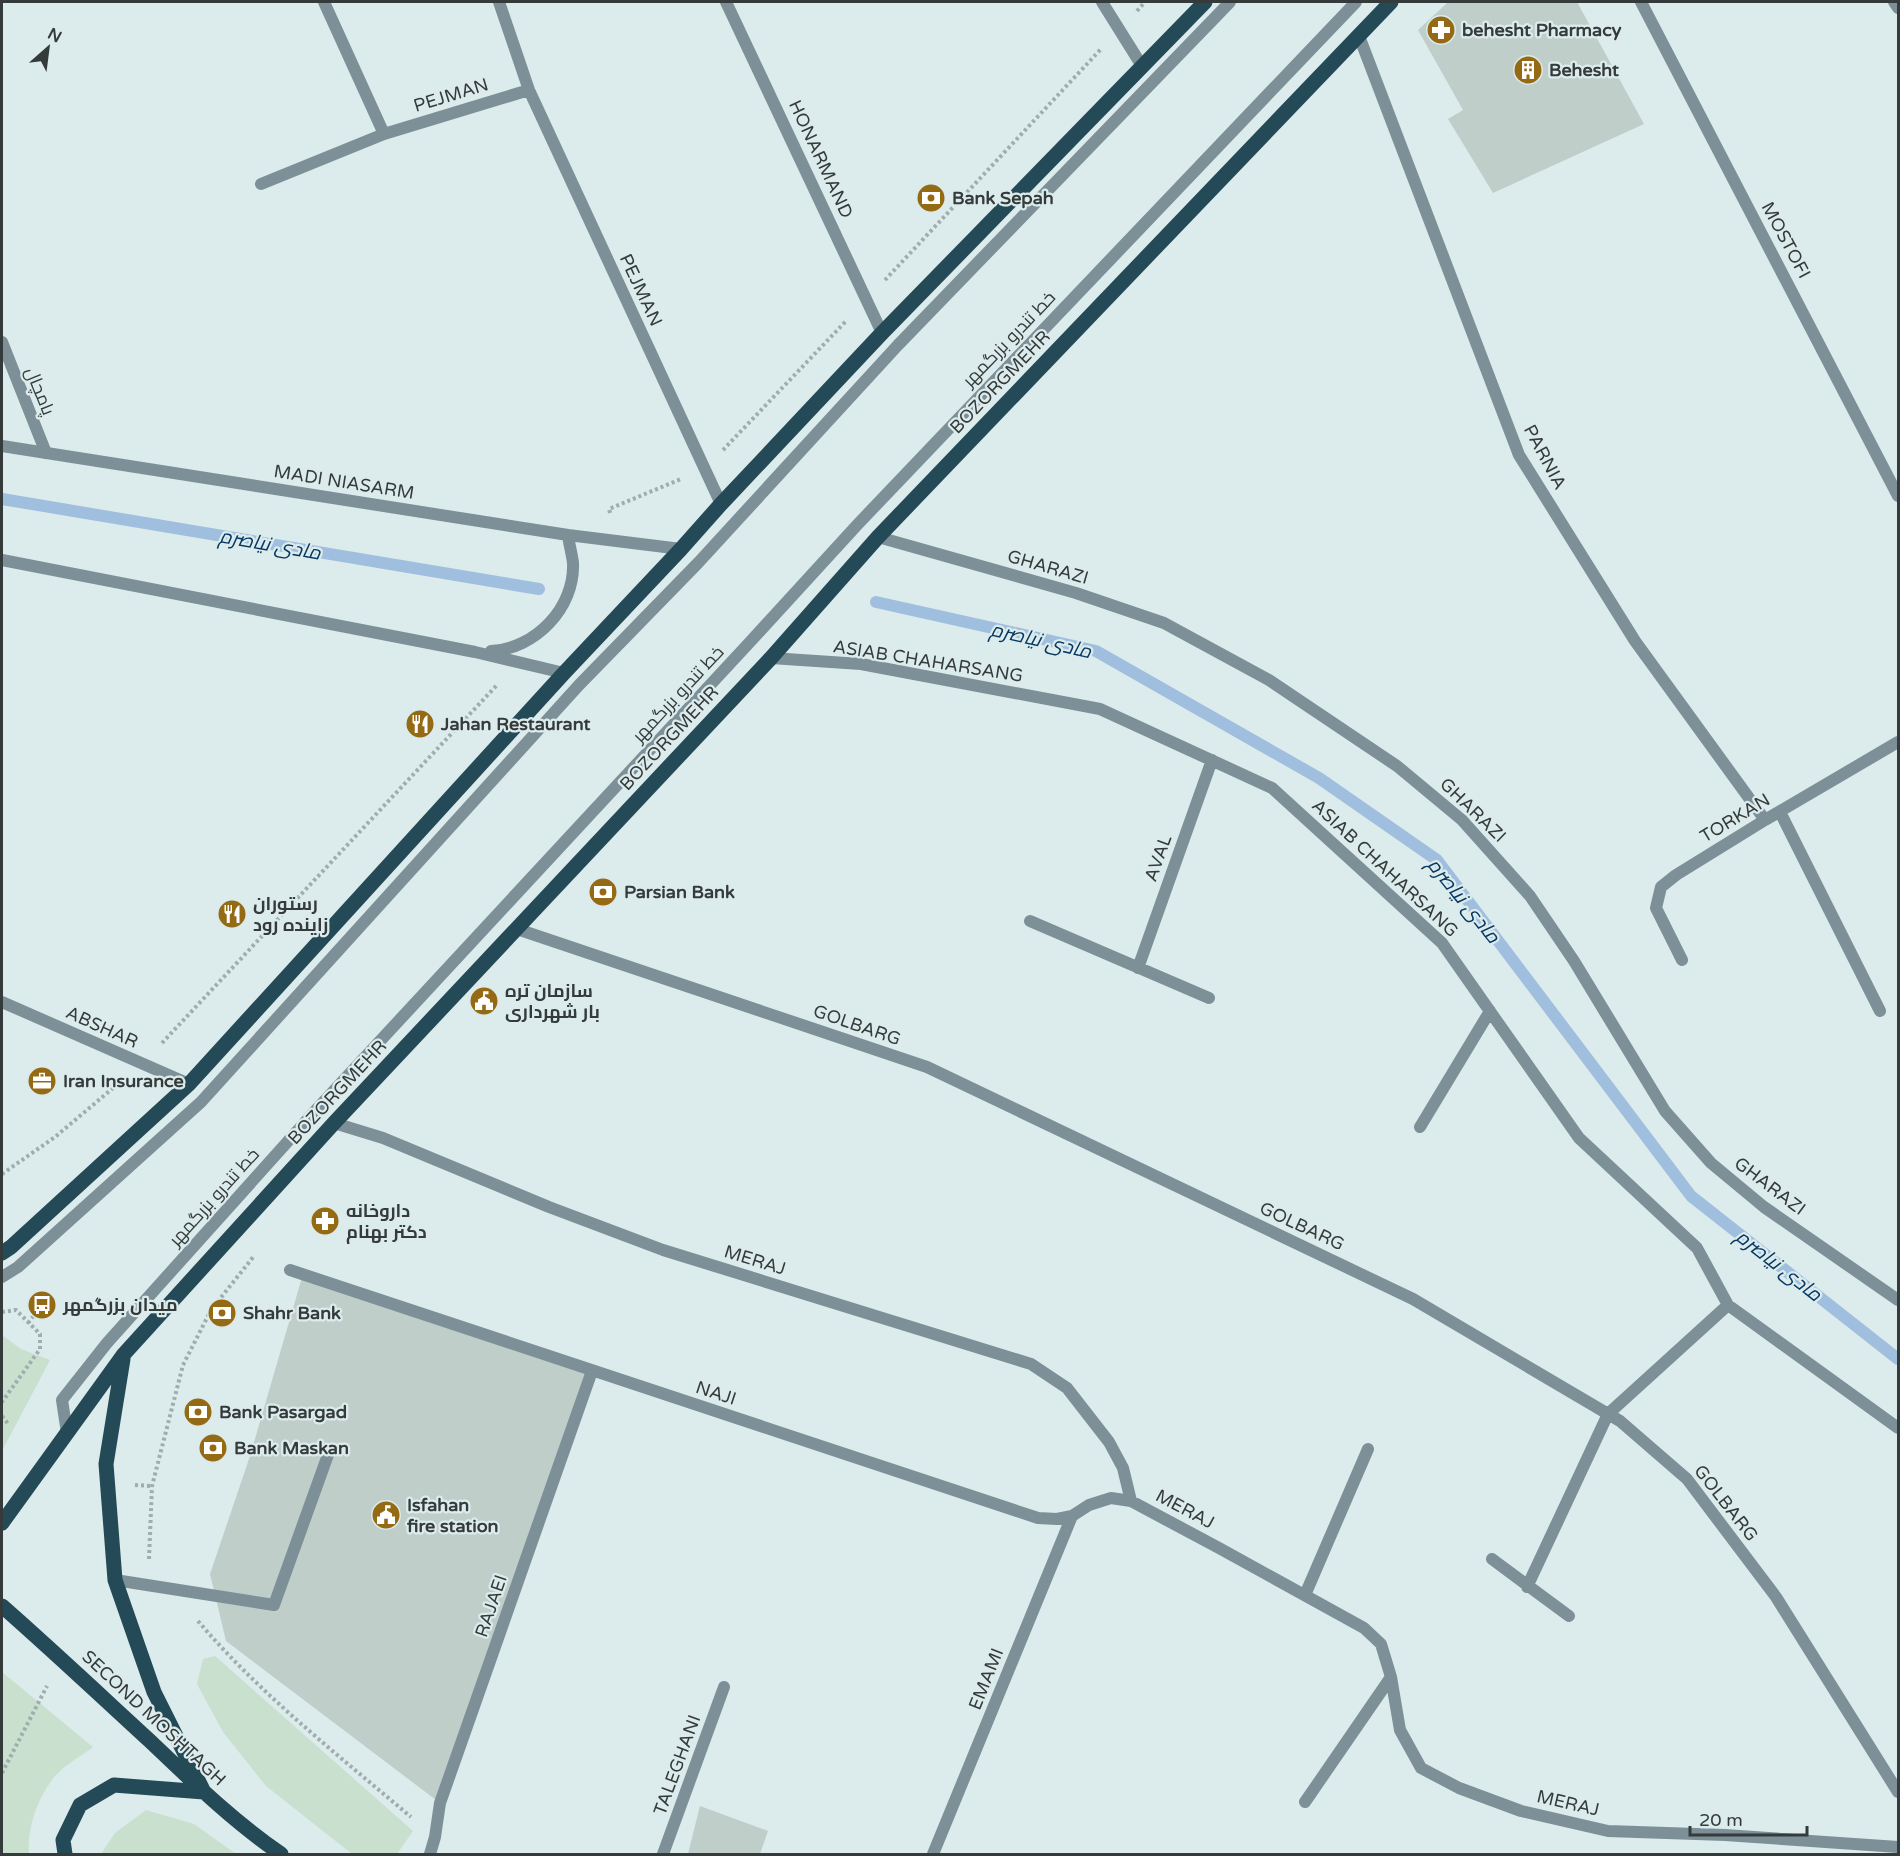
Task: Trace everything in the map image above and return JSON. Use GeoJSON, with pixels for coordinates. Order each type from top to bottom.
{"type":"FeatureCollection","features":[{"type":"Feature","properties":{"kind":"main road"},"geometry":{"type":"LineString","coordinates":[[2,1252],[11,1247],[189,1084],[721,504],[882,333],[1205,2]]}},
{"type":"Feature","properties":{"kind":"main road","name":"BOZORGMEHR"},"geometry":{"type":"LineString","coordinates":[[2,1523],[124,1354],[334,1123],[771,658],[878,537],[1391,2]]}},
{"type":"Feature","properties":{"kind":"main road"},"geometry":{"type":"LineString","coordinates":[[124,1354],[106,1464],[115,1580],[154,1692],[204,1792]]}},
{"type":"Feature","properties":{"kind":"main road","name":"SECOND MOSHTAGH"},"geometry":{"type":"LineString","coordinates":[[2,1606],[204,1792],[253,1835],[281,1854]]}},
{"type":"Feature","properties":{"kind":"main road"},"geometry":{"type":"LineString","coordinates":[[65,1854],[63,1840],[80,1805],[114,1785],[204,1792]]}},
{"type":"Feature","properties":{"kind":"street"},"geometry":{"type":"LineString","coordinates":[[324,2],[384,134]]}},
{"type":"Feature","properties":{"kind":"street","name":"PEJMAN"},"geometry":{"type":"LineString","coordinates":[[499,2],[529,90],[721,504]]}},
{"type":"Feature","properties":{"kind":"street","name":"HONARMAND"},"geometry":{"type":"LineString","coordinates":[[726,2],[882,333]]}},
{"type":"Feature","properties":{"kind":"street"},"geometry":{"type":"LineString","coordinates":[[1102,2],[1142,66]]}},
{"type":"Feature","properties":{"kind":"street"},"geometry":{"type":"LineString","coordinates":[[2,1277],[18,1267],[201,1102],[579,685],[698,562],[898,345],[1230,2]]}},
{"type":"Feature","properties":{"kind":"street","name":"خط تندرو بزرگمهر"},"geometry":{"type":"LineString","coordinates":[[67,1432],[62,1400],[107,1343],[309,1118],[858,524],[1356,2]]}},
{"type":"Feature","properties":{"kind":"street","name":"MOSTOFI"},"geometry":{"type":"LineString","coordinates":[[1641,2],[1899,496]]}},
{"type":"Feature","properties":{"kind":"street"},"geometry":{"type":"LineString","coordinates":[[1894,2],[1899,8]]}},
{"type":"Feature","properties":{"kind":"street","name":"PARNIA"},"geometry":{"type":"LineString","coordinates":[[1359,36],[1519,455],[1635,641],[1765,820]]}},
{"type":"Feature","properties":{"kind":"street","name":"PEJMAN"},"geometry":{"type":"LineString","coordinates":[[261,184],[384,134],[529,90]]}},
{"type":"Feature","properties":{"kind":"street","name":"پامچال"},"geometry":{"type":"LineString","coordinates":[[2,342],[46,453]]}},
{"type":"Feature","properties":{"kind":"street","name":"MADI NIASARM"},"geometry":{"type":"LineString","coordinates":[[2,446],[568,535],[681,549]]}},
{"type":"Feature","properties":{"kind":"street"},"geometry":{"type":"LineString","coordinates":[[475,652],[505,651],[532,639],[554,619],[568,593],[570,584],[573,564],[568,535]]}},
{"type":"Feature","properties":{"kind":"street","name":"GHARAZI"},"geometry":{"type":"LineString","coordinates":[[878,537],[1076,594],[1164,623],[1269,680],[1398,766],[1462,820],[1530,896],[1574,961],[1665,1111],[1711,1163],[1764,1207],[1899,1300]]}},
{"type":"Feature","properties":{"kind":"street"},"geometry":{"type":"LineString","coordinates":[[2,560],[475,652],[564,673]]}},
{"type":"Feature","properties":{"kind":"street","name":"ASIAB CHAHARSANG"},"geometry":{"type":"LineString","coordinates":[[771,658],[861,664],[1100,709],[1272,788],[1442,943],[1579,1138],[1697,1248],[1728,1305],[1899,1428]]}},
{"type":"Feature","properties":{"kind":"street","name":"TORKAN"},"geometry":{"type":"LineString","coordinates":[[1682,960],[1656,908],[1661,887],[1676,875],[1765,820],[1899,742]]}},
{"type":"Feature","properties":{"kind":"street","name":"AVAL"},"geometry":{"type":"LineString","coordinates":[[1138,968],[1212,760]]}},
{"type":"Feature","properties":{"kind":"street"},"geometry":{"type":"LineString","coordinates":[[1780,812],[1880,1011]]}},
{"type":"Feature","properties":{"kind":"street"},"geometry":{"type":"LineString","coordinates":[[1029,921],[1209,998]]}},
{"type":"Feature","properties":{"kind":"street","name":"GOLBARG"},"geometry":{"type":"LineString","coordinates":[[517,928],[927,1067],[1413,1299],[1620,1421],[1687,1479],[1776,1597],[1899,1792]]}},
{"type":"Feature","properties":{"kind":"street","name":"ABSHAR"},"geometry":{"type":"LineString","coordinates":[[2,1002],[189,1084]]}},
{"type":"Feature","properties":{"kind":"street"},"geometry":{"type":"LineString","coordinates":[[1420,1127],[1490,1011]]}},
{"type":"Feature","properties":{"kind":"street","name":"MERAJ"},"geometry":{"type":"LineString","coordinates":[[334,1123],[383,1137],[549,1207],[663,1250],[1032,1364],[1067,1388],[1109,1442],[1123,1468],[1131,1501],[1364,1628],[1381,1644],[1391,1677],[1400,1730],[1421,1768],[1459,1788],[1521,1811],[1608,1831],[1725,1835],[1899,1847]]}},
{"type":"Feature","properties":{"kind":"street","name":"NAJI"},"geometry":{"type":"LineString","coordinates":[[290,1269],[1038,1518],[1072,1516],[1089,1505],[1111,1498],[1131,1501]]}},
{"type":"Feature","properties":{"kind":"street"},"geometry":{"type":"LineString","coordinates":[[1527,1587],[1608,1414],[1728,1305]]}},
{"type":"Feature","properties":{"kind":"street","name":"RAJAEI"},"geometry":{"type":"LineString","coordinates":[[430,1854],[440,1803],[592,1371]]}},
{"type":"Feature","properties":{"kind":"street"},"geometry":{"type":"LineString","coordinates":[[1305,1595],[1368,1449]]}},
{"type":"Feature","properties":{"kind":"street"},"geometry":{"type":"LineString","coordinates":[[115,1580],[274,1605],[329,1452]]}},
{"type":"Feature","properties":{"kind":"street","name":"EMAMI"},"geometry":{"type":"LineString","coordinates":[[933,1854],[1072,1516]]}},
{"type":"Feature","properties":{"kind":"street"},"geometry":{"type":"LineString","coordinates":[[1492,1559],[1569,1616]]}},
{"type":"Feature","properties":{"kind":"street"},"geometry":{"type":"LineString","coordinates":[[1305,1802],[1391,1677]]}},
{"type":"Feature","properties":{"kind":"street","name":"TALEGHANI"},"geometry":{"type":"LineString","coordinates":[[663,1854],[724,1687]]}},
{"type":"Feature","properties":{"kind":"path"},"geometry":{"type":"LineString","coordinates":[[259,1251],[211,1310],[183,1365],[152,1486],[149,1559],[170,1589],[227,1656],[435,1837]]}},
{"type":"Feature","properties":{"kind":"path"},"geometry":{"type":"LineString","coordinates":[[28,1323],[42,1305]]}},
{"type":"Feature","properties":{"kind":"path"},"geometry":{"type":"LineString","coordinates":[[2,1312],[16,1310],[40,1334],[40,1349],[2,1402]]}},
{"type":"Feature","properties":{"kind":"path"},"geometry":{"type":"LineString","coordinates":[[2,1416],[9,1425]]}},
{"type":"Feature","properties":{"kind":"path"},"geometry":{"type":"LineString","coordinates":[[2,1773],[47,1686]]}},
{"type":"Feature","properties":{"kind":"green space"},"geometry":{"type":"Polygon","coordinates":[[[2,1335],[21,1349],[50,1360],[2,1451],[2,1335]]]}},
{"type":"Feature","properties":{"kind":"green space"},"geometry":{"type":"Polygon","coordinates":[[[215,1656],[413,1831],[397,1854],[352,1854],[266,1786],[223,1732],[197,1684],[203,1659],[215,1656]]]}},
{"type":"Feature","properties":{"kind":"green space"},"geometry":{"type":"Polygon","coordinates":[[[2,1672],[93,1747],[59,1772],[43,1793],[32,1823],[29,1854],[2,1854],[2,1672]]]}},
{"type":"Feature","properties":{"kind":"green space"},"geometry":{"type":"Polygon","coordinates":[[[146,1810],[194,1824],[236,1854],[101,1854],[115,1833],[146,1810]]]}},
{"type":"Feature","properties":{"kind":"building","name":"Behesht"},"geometry":{"type":"Polygon","coordinates":[[[1448,2],[1577,2],[1644,124],[1493,193],[1448,119],[1463,110],[1418,30],[1448,2]]]}},
{"type":"Feature","properties":{"kind":"building","name":"Isfahan fire station"},"geometry":{"type":"Polygon","coordinates":[[[303,1274],[592,1371],[440,1803],[226,1641],[210,1574],[250,1456],[303,1274]]]}},
{"type":"Feature","properties":{"kind":"building"},"geometry":{"type":"Polygon","coordinates":[[[700,1806],[768,1831],[760,1854],[688,1854],[700,1806]]]}},
{"type":"Feature","properties":{"kind":"waterway","name":"مادی نیاصرم"},"geometry":{"type":"LineString","coordinates":[[2,499],[539,589]]}},
{"type":"Feature","properties":{"kind":"waterway","name":"مادی نیاصرم"},"geometry":{"type":"LineString","coordinates":[[876,602],[1096,651],[1319,778],[1437,860],[1691,1196],[1898,1359]]}},
{"type":"Feature","properties":{"kind":"place","name":"behesht Pharmacy"},"geometry":{"type":"Point","coordinates":[1441,30]}},
{"type":"Feature","properties":{"kind":"place","name":"Behesht"},"geometry":{"type":"Point","coordinates":[1528,70]}},
{"type":"Feature","properties":{"kind":"place","name":"Bank Sepah"},"geometry":{"type":"Point","coordinates":[931,198]}},
{"type":"Feature","properties":{"kind":"place","name":"Jahan Restaurant"},"geometry":{"type":"Point","coordinates":[420,724]}},
{"type":"Feature","properties":{"kind":"place","name":"Parsian Bank"},"geometry":{"type":"Point","coordinates":[603,892]}},
{"type":"Feature","properties":{"kind":"place","name":"رستوران زاینده رود"},"geometry":{"type":"Point","coordinates":[232,914]}},
{"type":"Feature","properties":{"kind":"place","name":"سازمان تره بار شهرداری"},"geometry":{"type":"Point","coordinates":[484,1001]}},
{"type":"Feature","properties":{"kind":"place","name":"Iran Insurance"},"geometry":{"type":"Point","coordinates":[42,1081]}},
{"type":"Feature","properties":{"kind":"place","name":"داروخانه دکتر بهنام"},"geometry":{"type":"Point","coordinates":[325,1221]}},
{"type":"Feature","properties":{"kind":"place","name":"میدان بزرگمهر"},"geometry":{"type":"Point","coordinates":[42,1305]}},
{"type":"Feature","properties":{"kind":"place","name":"Shahr Bank"},"geometry":{"type":"Point","coordinates":[222,1313]}},
{"type":"Feature","properties":{"kind":"place","name":"Bank Pasargad"},"geometry":{"type":"Point","coordinates":[198,1412]}},
{"type":"Feature","properties":{"kind":"place","name":"Bank Maskan"},"geometry":{"type":"Point","coordinates":[213,1448]}},
{"type":"Feature","properties":{"kind":"place","name":"Isfahan fire station"},"geometry":{"type":"Point","coordinates":[386,1515]}}]}
